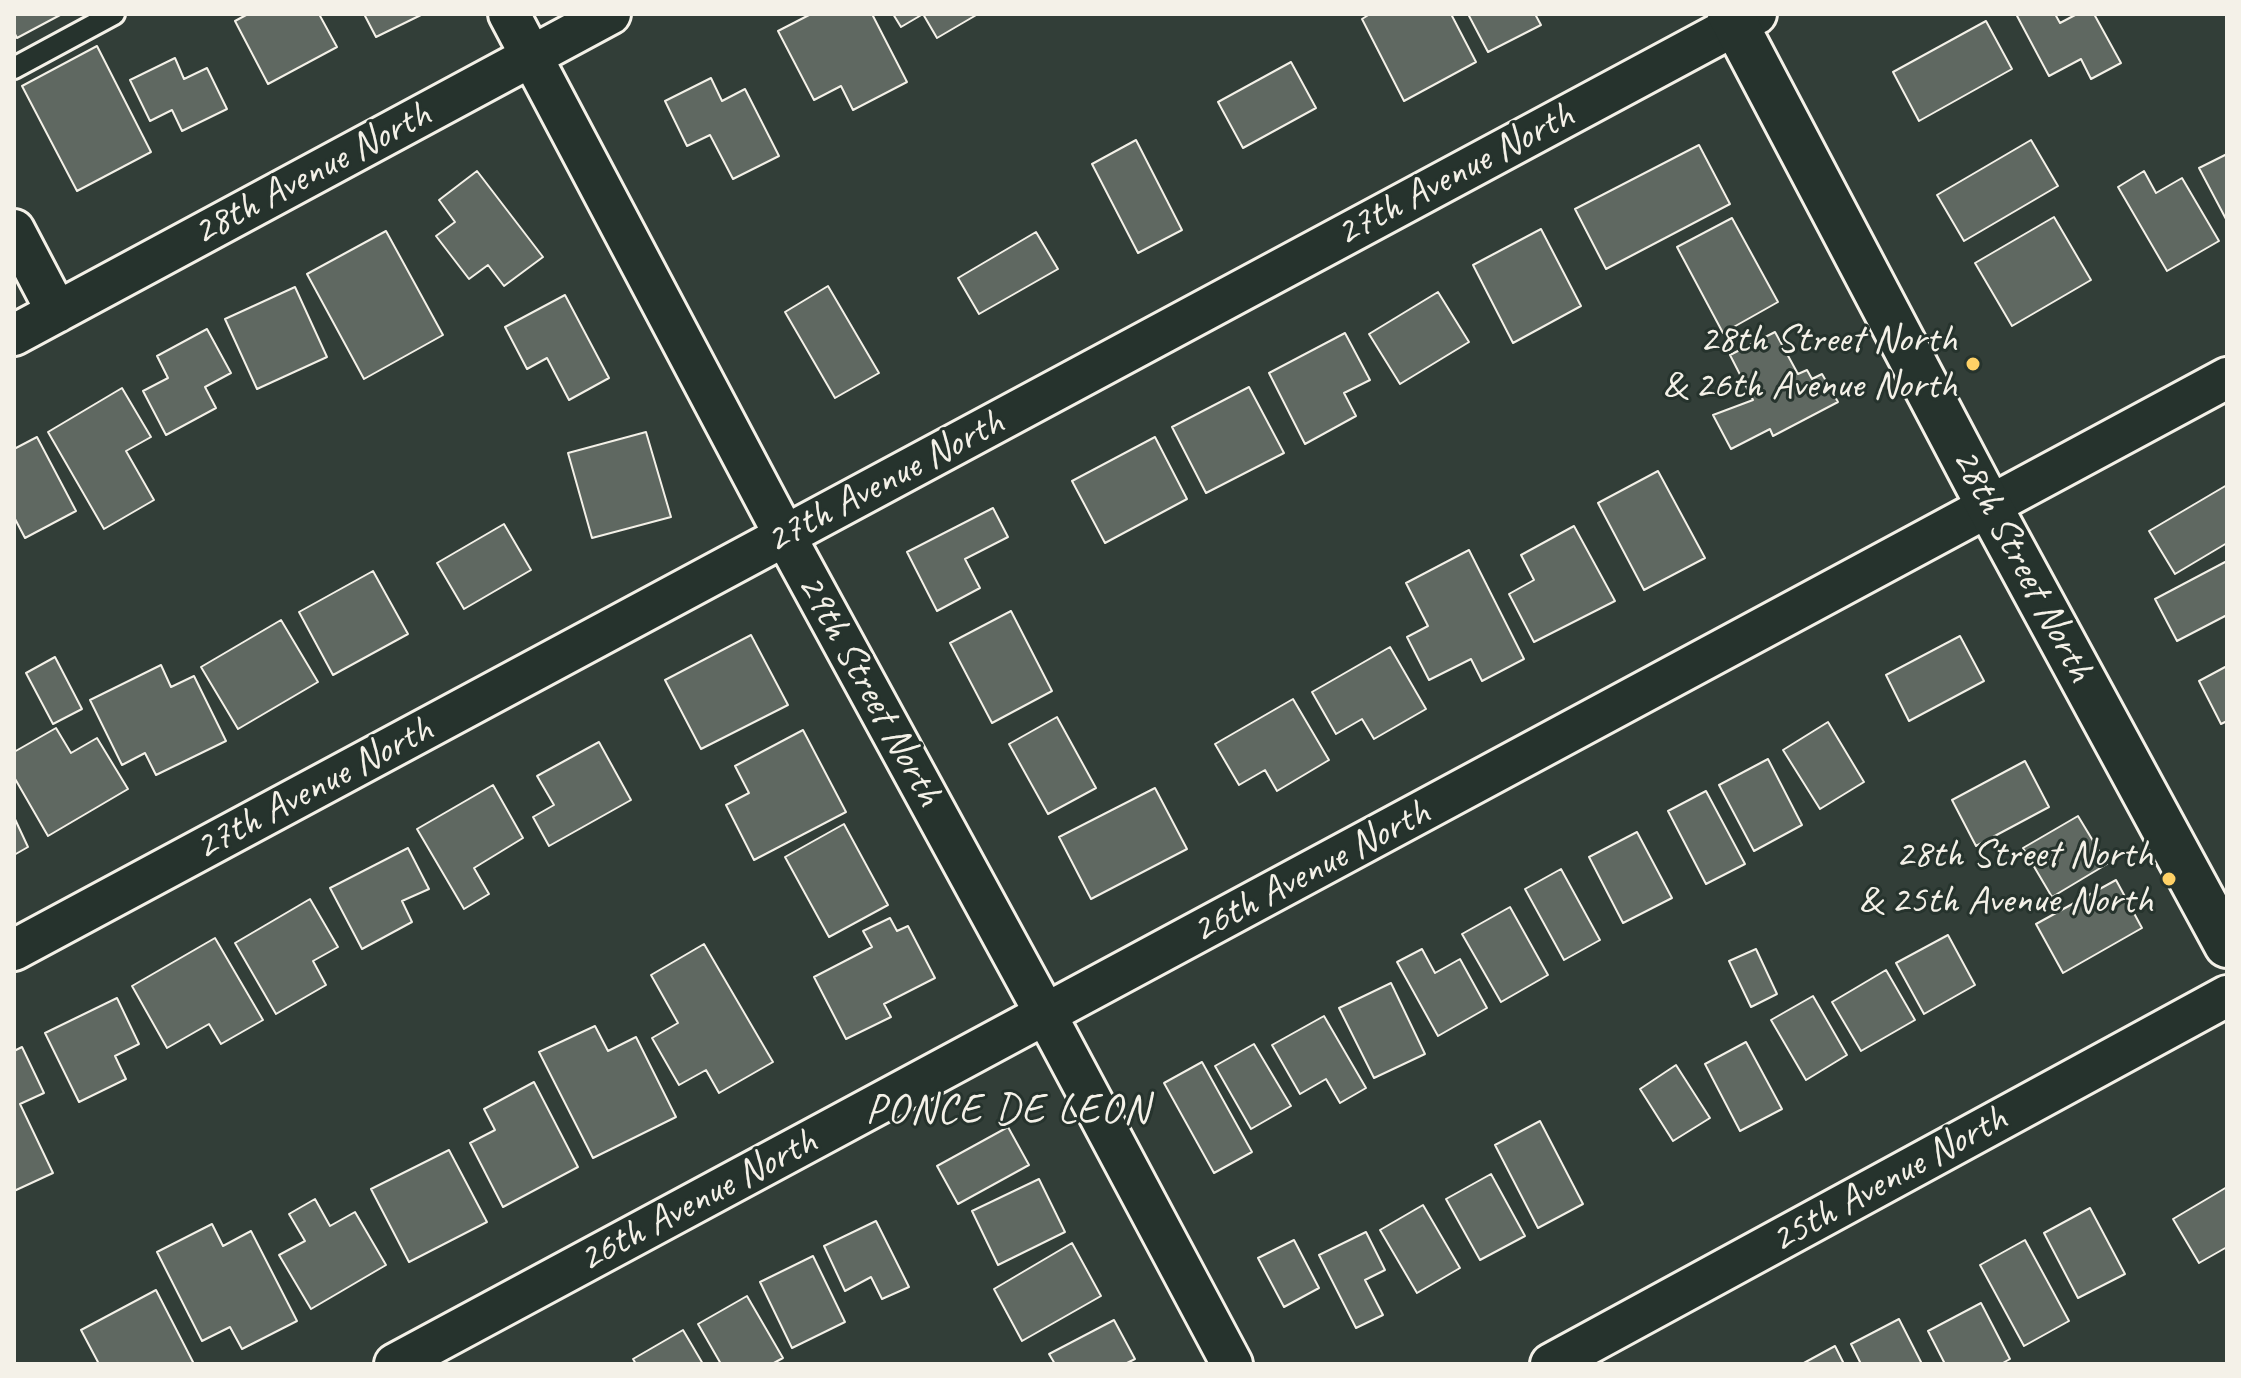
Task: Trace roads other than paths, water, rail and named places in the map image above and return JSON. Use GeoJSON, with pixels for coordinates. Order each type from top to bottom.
{"type":"FeatureCollection","features":[{"type":"Feature","properties":{"kind":"street","name":"29th Street North"},"geometry":{"type":"LineString","coordinates":[[509,14],[785,536],[1232,1364]]}},
{"type":"Feature","properties":{"kind":"street","name":"28th Avenue North"},"geometry":{"type":"LineString","coordinates":[[14,335],[610,14]]}},
{"type":"Feature","properties":{"kind":"street","name":"28th Street North"},"geometry":{"type":"LineString","coordinates":[[1741,17],[1989,506],[2227,945]]}},
{"type":"Feature","properties":{"kind":"street","name":"27th Avenue North"},"geometry":{"type":"LineString","coordinates":[[14,950],[1741,17]]}},
{"type":"Feature","properties":{"kind":"street"},"geometry":{"type":"LineString","coordinates":[[14,230],[57,312]]}},
{"type":"Feature","properties":{"kind":"street","name":"26th Avenue North"},"geometry":{"type":"LineString","coordinates":[[395,1364],[2227,378]]}},
{"type":"Feature","properties":{"kind":"street","name":"25th Avenue North"},"geometry":{"type":"LineString","coordinates":[[1551,1364],[2227,996]]}},
{"type":"Feature","properties":{"kind":"lane"},"geometry":{"type":"LineString","coordinates":[[14,68],[114,14]]}},
{"type":"Feature","properties":{"kind":"place","name":"28th Street North & 26th Avenue North"},"geometry":{"type":"Point","coordinates":[1973,364]}},
{"type":"Feature","properties":{"kind":"place","name":"28th Street North & 25th Avenue North"},"geometry":{"type":"Point","coordinates":[2169,879]}},
{"type":"Feature","properties":{"kind":"district","name":"PONCE DE LEON"},"geometry":{"type":"Point","coordinates":[1008,1111]}}]}
